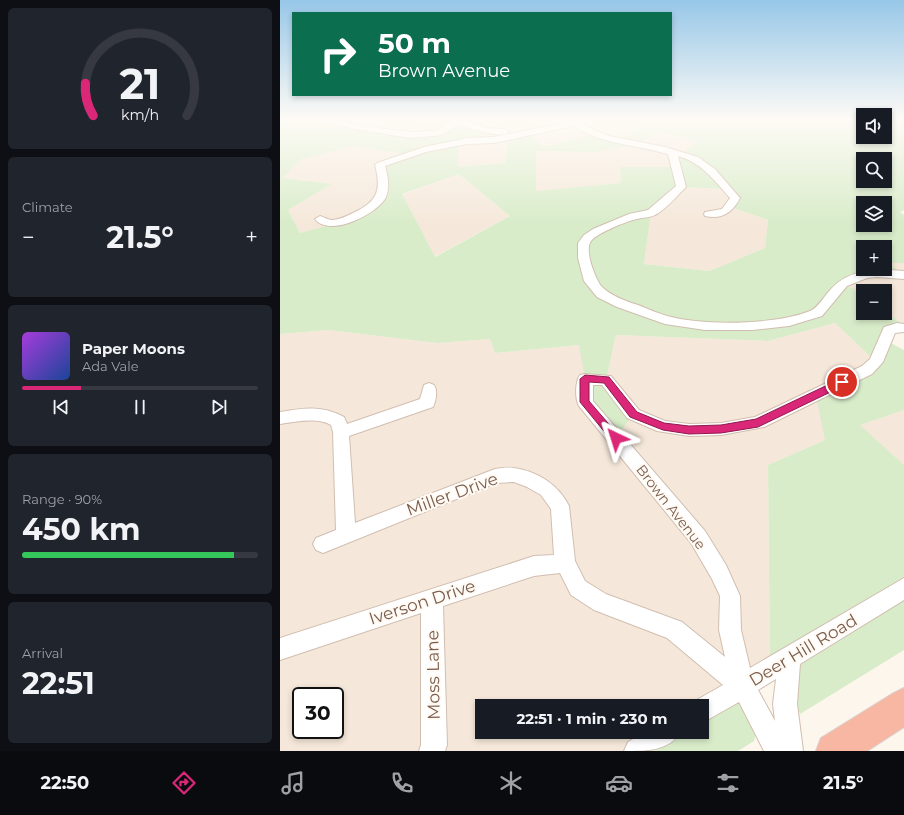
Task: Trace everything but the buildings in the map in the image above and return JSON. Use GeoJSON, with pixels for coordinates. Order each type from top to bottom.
{"type":"FeatureCollection","features":[{"type":"Feature","properties":{"kind":"highway"},"geometry":{"type":"LineString","coordinates":[[844,745],[904,706]]}},
{"type":"Feature","properties":{"kind":"street"},"geometry":{"type":"LineString","coordinates":[[320,219],[328,223],[340,222],[368,209],[379,201],[383,184],[380,164],[411,154]]}},
{"type":"Feature","properties":{"kind":"street"},"geometry":{"type":"LineString","coordinates":[[673,154],[681,187],[651,213],[633,216],[597,231],[588,237],[584,243],[584,258],[590,281],[602,294],[622,304],[665,320],[705,326],[752,326],[789,322],[817,313],[843,283],[864,275],[904,275]]}},
{"type":"Feature","properties":{"kind":"street"},"geometry":{"type":"LineString","coordinates":[[679,154],[695,159],[710,170],[735,198],[731,207],[721,214],[709,214]]}},
{"type":"Feature","properties":{"kind":"street","name":"Brown Avenue"},"geometry":{"type":"LineString","coordinates":[[778,751],[743,686],[730,630],[730,596],[719,572],[698,537],[584,402],[585,379],[606,380],[633,414],[663,426],[689,430],[721,429],[758,423],[867,370],[876,362],[889,330],[897,327],[904,328]]}},
{"type":"Feature","properties":{"kind":"street"},"geometry":{"type":"LineString","coordinates":[[341,432],[427,403],[429,389]]}},
{"type":"Feature","properties":{"kind":"street"},"geometry":{"type":"LineString","coordinates":[[280,418],[299,415],[327,415],[338,421],[341,432],[346,535]]}},
{"type":"Feature","properties":{"kind":"street","name":"Miller Drive"},"geometry":{"type":"LineString","coordinates":[[323,544],[495,476],[514,475],[533,481],[547,490],[560,506],[565,563],[578,588],[601,604],[628,612],[674,630],[743,686]]}},
{"type":"Feature","properties":{"kind":"street","name":"Iverson Drive"},"geometry":{"type":"LineString","coordinates":[[280,649],[534,566],[565,563]]}},
{"type":"Feature","properties":{"kind":"street","name":"Deer Hill Road"},"geometry":{"type":"LineString","coordinates":[[709,707],[904,588]]}},
{"type":"Feature","properties":{"kind":"street","name":"Moss Lane"},"geometry":{"type":"LineString","coordinates":[[432,599],[434,745],[432,751]]}},
{"type":"Feature","properties":{"kind":"street"},"geometry":{"type":"LineString","coordinates":[[789,658],[785,704],[790,751]]}},
{"type":"Feature","properties":{"kind":"street"},"geometry":{"type":"LineString","coordinates":[[637,751],[657,739]]}},
{"type":"Feature","properties":{"kind":"shaded area"},"geometry":{"type":"Polygon","coordinates":[[[321,154],[408,154],[379,201],[340,222],[300,233],[288,210],[332,184],[281,178],[302,159],[321,154]]]}},
{"type":"Feature","properties":{"kind":"shaded area"},"geometry":{"type":"Polygon","coordinates":[[[458,154],[506,154],[505,163],[458,167],[458,154]]]}},
{"type":"Feature","properties":{"kind":"shaded area"},"geometry":{"type":"Polygon","coordinates":[[[535,154],[686,154],[676,167],[620,167],[621,183],[536,191],[535,154]]]}},
{"type":"Feature","properties":{"kind":"shaded area"},"geometry":{"type":"Polygon","coordinates":[[[459,174],[510,216],[434,257],[401,195],[459,174]]]}},
{"type":"Feature","properties":{"kind":"shaded area"},"geometry":{"type":"Polygon","coordinates":[[[681,187],[727,189],[735,198],[732,207],[768,220],[765,248],[709,271],[644,264],[651,213],[681,187]]]}},
{"type":"Feature","properties":{"kind":"shaded area"},"geometry":{"type":"Polygon","coordinates":[[[892,263],[904,263],[904,325],[892,317],[892,284],[856,284],[856,292],[843,283],[861,276],[892,276],[892,274],[902,274],[892,265],[892,263]]]}},
{"type":"Feature","properties":{"kind":"shaded area"},"geometry":{"type":"Polygon","coordinates":[[[835,323],[876,362],[825,440],[768,465],[770,670],[709,702],[709,699],[475,699],[475,739],[657,739],[637,751],[280,751],[280,334],[328,330],[437,343],[490,339],[495,353],[579,345],[606,380],[616,335],[768,341],[835,323]]]}},
{"type":"Feature","properties":{"kind":"shaded area"},"geometry":{"type":"Polygon","coordinates":[[[904,410],[904,465],[859,425],[904,410]]]}},
{"type":"Feature","properties":{"kind":"green space"},"geometry":{"type":"Polygon","coordinates":[[[280,154],[321,154],[302,159],[282,178],[332,184],[288,210],[300,233],[340,222],[379,201],[380,165],[407,154],[458,154],[458,167],[505,163],[506,154],[536,154],[536,191],[621,183],[620,167],[676,167],[673,154],[856,154],[856,188],[892,188],[892,154],[904,154],[904,210],[900,212],[904,215],[904,263],[892,263],[892,240],[856,240],[856,276],[867,276],[844,283],[856,292],[856,320],[892,320],[892,317],[904,325],[897,327],[885,340],[904,350],[904,410],[860,425],[904,465],[904,650],[800,714],[794,697],[770,670],[768,465],[825,440],[816,395],[876,362],[835,323],[768,341],[616,335],[606,380],[633,414],[616,438],[585,402],[585,379],[579,345],[495,353],[490,339],[437,343],[328,330],[280,334],[280,154]],[[459,174],[402,194],[435,257],[510,216],[459,174]],[[681,187],[651,213],[644,264],[709,271],[765,248],[768,220],[731,207],[735,198],[727,189],[681,187]]]}},
{"type":"Feature","properties":{"kind":"green space"},"geometry":{"type":"Polygon","coordinates":[[[892,265],[902,274],[892,274],[892,265]]]}},
{"type":"Feature","properties":{"kind":"green space"},"geometry":{"type":"Polygon","coordinates":[[[743,686],[759,717],[754,741],[738,751],[637,751],[657,739],[709,739],[709,707],[743,686]]]}},
{"type":"Feature","properties":{"kind":"route"},"geometry":{"type":"LineString","coordinates":[[616,438],[584,402],[585,379],[606,380],[633,414],[663,426],[689,430],[721,429],[758,423],[842,382]]}}]}
